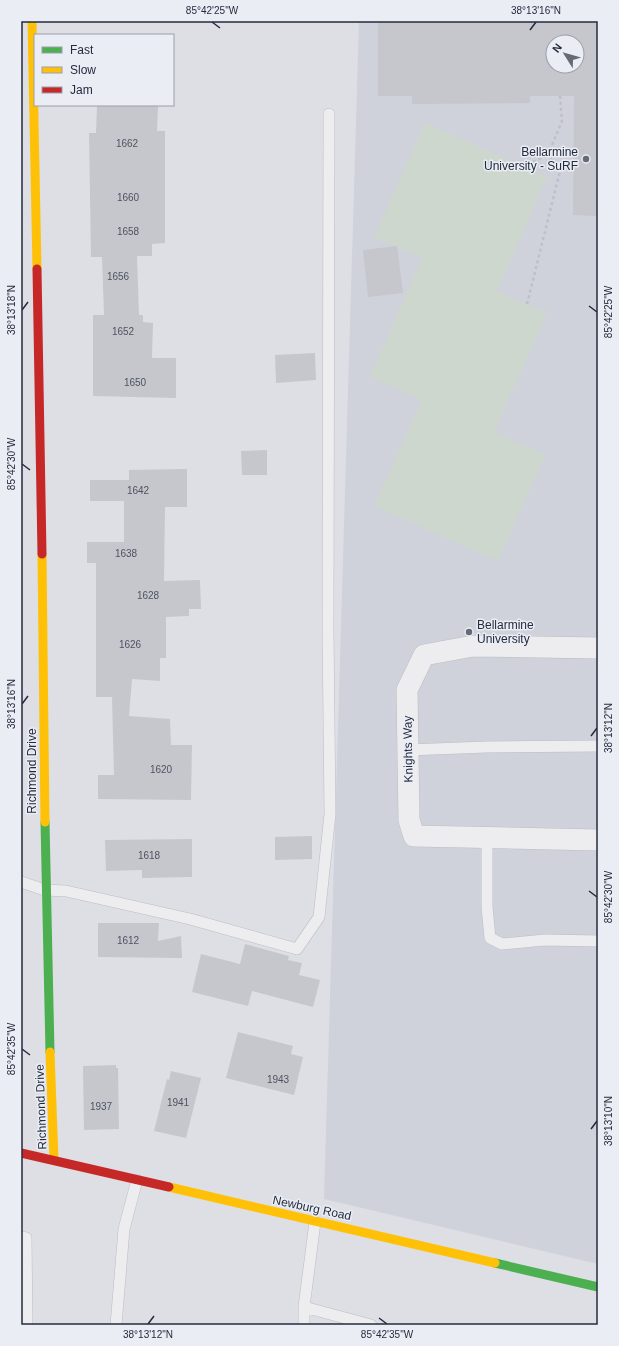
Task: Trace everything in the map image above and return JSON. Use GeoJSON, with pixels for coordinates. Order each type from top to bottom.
{"type":"FeatureCollection","features":[{"type":"Feature","properties":{"kind":"street","name":"Richmond Drive"},"geometry":{"type":"LineString","coordinates":[[32,21],[43,601],[45,890],[54,1160]]}},
{"type":"Feature","properties":{"kind":"street","name":"Knights Way"},"geometry":{"type":"LineString","coordinates":[[598,648],[472,646],[424,655],[407,690],[409,820],[414,836],[598,840]]}},
{"type":"Feature","properties":{"kind":"street","name":"Newburg Road"},"geometry":{"type":"LineString","coordinates":[[21,1153],[598,1287]]}},
{"type":"Feature","properties":{"kind":"lane"},"geometry":{"type":"LineString","coordinates":[[21,882],[45,890],[66,891],[190,919],[297,949],[319,917],[330,814],[328,638],[329,114]]}},
{"type":"Feature","properties":{"kind":"lane"},"geometry":{"type":"LineString","coordinates":[[408,750],[486,747],[598,746]]}},
{"type":"Feature","properties":{"kind":"lane"},"geometry":{"type":"LineString","coordinates":[[487,838],[487,907],[490,938],[502,944],[545,940],[598,941]]}},
{"type":"Feature","properties":{"kind":"lane"},"geometry":{"type":"LineString","coordinates":[[116,1325],[124,1229],[138,1180]]}},
{"type":"Feature","properties":{"kind":"lane"},"geometry":{"type":"LineString","coordinates":[[304,1325],[304,1306],[316,1222]]}},
{"type":"Feature","properties":{"kind":"lane"},"geometry":{"type":"LineString","coordinates":[[21,1237],[26,1238],[27,1325]]}},
{"type":"Feature","properties":{"kind":"lane"},"geometry":{"type":"LineString","coordinates":[[304,1306],[371,1325]]}},
{"type":"Feature","properties":{"kind":"path"},"geometry":{"type":"LineString","coordinates":[[522,167],[548,155],[562,121],[560,96]]}},
{"type":"Feature","properties":{"kind":"path"},"geometry":{"type":"LineString","coordinates":[[527,304],[560,171],[548,155]]}},
{"type":"Feature","properties":{"kind":"shaded area","name":"Bellarmine University"},"geometry":{"type":"Polygon","coordinates":[[[359,21],[598,21],[598,1264],[324,1199],[359,21]]]}},
{"type":"Feature","properties":{"kind":"shaded area"},"geometry":{"type":"Polygon","coordinates":[[[425,123],[547,177],[497,291],[547,313],[494,432],[545,455],[498,561],[374,506],[422,400],[370,377],[422,258],[374,237],[425,123]]]}},
{"type":"Feature","properties":{"kind":"building","name":"Bellarmine University - SuRF"},"geometry":{"type":"Polygon","coordinates":[[[378,21],[598,21],[598,216],[573,215],[574,96],[530,96],[530,103],[412,104],[412,96],[378,96],[378,21]]]}},
{"type":"Feature","properties":{"kind":"building"},"geometry":{"type":"Polygon","coordinates":[[[97,106],[158,106],[157,131],[165,131],[165,243],[152,244],[152,256],[137,256],[139,315],[143,315],[143,322],[153,323],[152,358],[176,358],[176,398],[93,396],[93,315],[104,315],[102,257],[91,257],[89,133],[96,133],[97,106]]]}},
{"type":"Feature","properties":{"kind":"building"},"geometry":{"type":"Polygon","coordinates":[[[397,246],[403,293],[368,297],[363,250],[397,246]]]}},
{"type":"Feature","properties":{"kind":"building"},"geometry":{"type":"Polygon","coordinates":[[[315,353],[316,380],[276,383],[275,355],[315,353]]]}},
{"type":"Feature","properties":{"kind":"building"},"geometry":{"type":"Polygon","coordinates":[[[267,450],[267,475],[242,475],[241,451],[267,450]]]}},
{"type":"Feature","properties":{"kind":"building"},"geometry":{"type":"Polygon","coordinates":[[[187,469],[187,507],[165,507],[164,581],[200,580],[201,609],[189,609],[189,616],[166,617],[166,658],[160,658],[160,681],[132,679],[129,716],[170,719],[171,745],[192,745],[191,800],[98,799],[98,775],[114,775],[112,697],[96,697],[96,563],[87,563],[87,542],[124,542],[124,501],[90,501],[90,480],[129,480],[129,470],[187,469]]]}},
{"type":"Feature","properties":{"kind":"building"},"geometry":{"type":"Polygon","coordinates":[[[312,836],[312,859],[275,860],[275,837],[312,836]]]}},
{"type":"Feature","properties":{"kind":"building"},"geometry":{"type":"Polygon","coordinates":[[[192,839],[192,877],[142,878],[142,870],[106,871],[105,840],[192,839]]]}},
{"type":"Feature","properties":{"kind":"building"},"geometry":{"type":"Polygon","coordinates":[[[98,923],[159,923],[158,941],[181,936],[182,958],[98,957],[98,923]]]}},
{"type":"Feature","properties":{"kind":"building"},"geometry":{"type":"Polygon","coordinates":[[[245,944],[289,956],[288,960],[302,963],[299,975],[320,980],[313,1007],[252,991],[248,1006],[192,992],[201,954],[240,964],[245,944]]]}},
{"type":"Feature","properties":{"kind":"building"},"geometry":{"type":"Polygon","coordinates":[[[238,1032],[293,1046],[291,1054],[303,1057],[294,1095],[226,1078],[238,1032]]]}},
{"type":"Feature","properties":{"kind":"building"},"geometry":{"type":"Polygon","coordinates":[[[116,1065],[116,1068],[118,1068],[119,1129],[84,1130],[83,1066],[116,1065]]]}},
{"type":"Feature","properties":{"kind":"building"},"geometry":{"type":"Polygon","coordinates":[[[171,1071],[201,1078],[186,1138],[154,1131],[167,1079],[169,1080],[171,1071]]]}},
{"type":"Feature","properties":{"kind":"traffic: fast"},"geometry":{"type":"LineString","coordinates":[[45,822],[50,1052]]}},
{"type":"Feature","properties":{"kind":"traffic: fast"},"geometry":{"type":"LineString","coordinates":[[495,1263],[598,1287]]}},
{"type":"Feature","properties":{"kind":"traffic: slow"},"geometry":{"type":"LineString","coordinates":[[32,21],[37,269]]}},
{"type":"Feature","properties":{"kind":"traffic: slow"},"geometry":{"type":"LineString","coordinates":[[42,554],[45,822]]}},
{"type":"Feature","properties":{"kind":"traffic: slow"},"geometry":{"type":"LineString","coordinates":[[50,1052],[54,1160]]}},
{"type":"Feature","properties":{"kind":"traffic: slow"},"geometry":{"type":"LineString","coordinates":[[169,1187],[495,1263]]}},
{"type":"Feature","properties":{"kind":"traffic: jam"},"geometry":{"type":"LineString","coordinates":[[37,269],[42,554]]}},
{"type":"Feature","properties":{"kind":"traffic: jam"},"geometry":{"type":"LineString","coordinates":[[21,1153],[169,1187]]}},
{"type":"Feature","properties":{"kind":"place","name":"Bellarmine University - SuRF"},"geometry":{"type":"Point","coordinates":[586,159]}},
{"type":"Feature","properties":{"kind":"place","name":"Bellarmine University"},"geometry":{"type":"Point","coordinates":[469,632]}}]}
